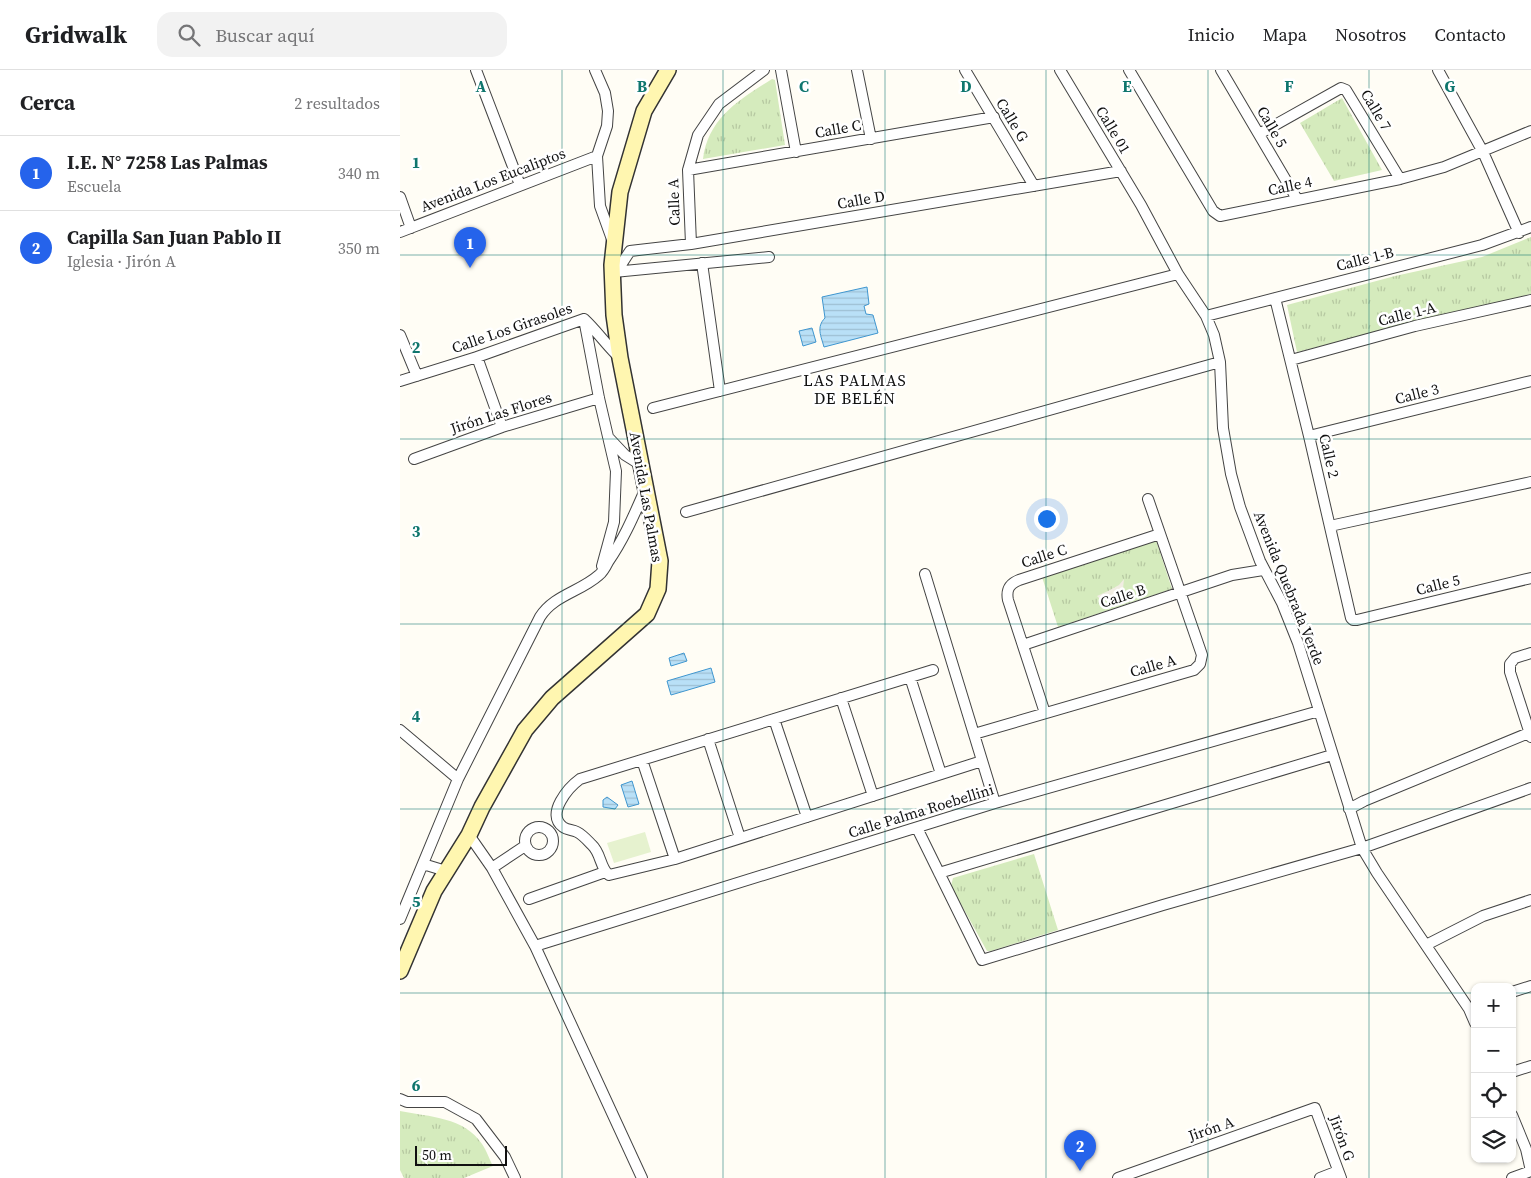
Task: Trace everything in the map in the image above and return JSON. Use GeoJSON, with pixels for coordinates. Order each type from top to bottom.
{"type":"FeatureCollection","features":[{"type":"Feature","properties":{"kind":"main road","name":"Avenida Las Palmas"},"geometry":{"type":"LineString","coordinates":[[400,970],[434,891],[469,835],[482,807],[526,730],[552,698],[648,614],[658,589],[660,561],[620,358],[614,315],[614,245],[620,192],[644,111],[668,70]]}},
{"type":"Feature","properties":{"kind":"street"},"geometry":{"type":"LineString","coordinates":[[476,70],[520,185]]}},
{"type":"Feature","properties":{"kind":"street"},"geometry":{"type":"LineString","coordinates":[[594,70],[606,93],[608,111],[607,126],[597,156],[600,206],[614,245]]}},
{"type":"Feature","properties":{"kind":"street","name":"Calle A"},"geometry":{"type":"LineString","coordinates":[[691,244],[688,170],[698,135],[719,104],[764,70]]}},
{"type":"Feature","properties":{"kind":"street"},"geometry":{"type":"LineString","coordinates":[[781,70],[796,152]]}},
{"type":"Feature","properties":{"kind":"street"},"geometry":{"type":"LineString","coordinates":[[857,70],[871,138]]}},
{"type":"Feature","properties":{"kind":"street","name":"Calle G"},"geometry":{"type":"LineString","coordinates":[[965,70],[1034,186]]}},
{"type":"Feature","properties":{"kind":"street","name":"Calle 01"},"geometry":{"type":"LineString","coordinates":[[1060,70],[1141,205]]}},
{"type":"Feature","properties":{"kind":"street","name":"Calle 4"},"geometry":{"type":"LineString","coordinates":[[1129,70],[1213,211],[1220,216],[1400,179],[1444,167],[1531,132]]}},
{"type":"Feature","properties":{"kind":"street"},"geometry":{"type":"LineString","coordinates":[[1438,70],[1483,152],[1519,232]]}},
{"type":"Feature","properties":{"kind":"street","name":"Calle 5"},"geometry":{"type":"LineString","coordinates":[[1223,71],[1297,199]]}},
{"type":"Feature","properties":{"kind":"street","name":"Calle 7"},"geometry":{"type":"LineString","coordinates":[[1259,134],[1344,88],[1400,179]]}},
{"type":"Feature","properties":{"kind":"street","name":"Calle C"},"geometry":{"type":"LineString","coordinates":[[688,170],[994,117]]}},
{"type":"Feature","properties":{"kind":"street","name":"Avenida Los Eucaliptos"},"geometry":{"type":"LineString","coordinates":[[400,232],[597,156]]}},
{"type":"Feature","properties":{"kind":"street","name":"Calle D"},"geometry":{"type":"LineString","coordinates":[[615,272],[630,251],[691,244],[1121,171]]}},
{"type":"Feature","properties":{"kind":"street"},"geometry":{"type":"LineString","coordinates":[[400,197],[411,228]]}},
{"type":"Feature","properties":{"kind":"street","name":"Avenida Quebrada Verde"},"geometry":{"type":"LineString","coordinates":[[1141,205],[1178,274],[1206,316],[1214,335],[1220,362],[1223,428],[1231,474],[1240,507],[1261,566],[1282,603],[1295,635],[1362,848],[1426,946],[1471,1006]]}},
{"type":"Feature","properties":{"kind":"street","name":"Calle 1-B"},"geometry":{"type":"LineString","coordinates":[[1206,316],[1482,245],[1531,227]]}},
{"type":"Feature","properties":{"kind":"street"},"geometry":{"type":"LineString","coordinates":[[615,272],[769,256]]}},
{"type":"Feature","properties":{"kind":"street"},"geometry":{"type":"LineString","coordinates":[[702,263],[720,391]]}},
{"type":"Feature","properties":{"kind":"street"},"geometry":{"type":"LineString","coordinates":[[653,408],[1178,274]]}},
{"type":"Feature","properties":{"kind":"street","name":"Calle 2"},"geometry":{"type":"LineString","coordinates":[[1275,298],[1310,436],[1353,620]]}},
{"type":"Feature","properties":{"kind":"street","name":"Calle 1-A"},"geometry":{"type":"LineString","coordinates":[[1291,360],[1415,326],[1531,300]]}},
{"type":"Feature","properties":{"kind":"street"},"geometry":{"type":"LineString","coordinates":[[584,319],[607,437],[616,471],[614,522],[600,574]]}},
{"type":"Feature","properties":{"kind":"street","name":"Calle Los Girasoles"},"geometry":{"type":"LineString","coordinates":[[400,381],[477,357],[584,319],[620,358]]}},
{"type":"Feature","properties":{"kind":"street"},"geometry":{"type":"LineString","coordinates":[[400,334],[417,376]]}},
{"type":"Feature","properties":{"kind":"street"},"geometry":{"type":"LineString","coordinates":[[477,357],[502,427]]}},
{"type":"Feature","properties":{"kind":"street"},"geometry":{"type":"LineString","coordinates":[[686,512],[1220,362]]}},
{"type":"Feature","properties":{"kind":"street","name":"Calle 3"},"geometry":{"type":"LineString","coordinates":[[1310,436],[1531,382]]}},
{"type":"Feature","properties":{"kind":"street","name":"Jirón Las Flores"},"geometry":{"type":"LineString","coordinates":[[414,459],[502,427],[599,398]]}},
{"type":"Feature","properties":{"kind":"street"},"geometry":{"type":"LineString","coordinates":[[607,437],[625,454],[641,464]]}},
{"type":"Feature","properties":{"kind":"street"},"geometry":{"type":"LineString","coordinates":[[1330,526],[1531,482]]}},
{"type":"Feature","properties":{"kind":"street"},"geometry":{"type":"LineString","coordinates":[[400,919],[458,779],[545,610],[557,599],[578,589],[600,574],[626,532],[646,489]]}},
{"type":"Feature","properties":{"kind":"street","name":"Calle A"},"geometry":{"type":"LineString","coordinates":[[974,734],[1197,668],[1202,655],[1148,499]]}},
{"type":"Feature","properties":{"kind":"street","name":"Calle C"},"geometry":{"type":"LineString","coordinates":[[1045,713],[1008,600],[1007,594],[1010,585],[1019,580],[1160,534]]}},
{"type":"Feature","properties":{"kind":"street","name":"Calle B"},"geometry":{"type":"LineString","coordinates":[[1022,645],[1261,566]]}},
{"type":"Feature","properties":{"kind":"street"},"geometry":{"type":"LineString","coordinates":[[924,574],[995,803]]}},
{"type":"Feature","properties":{"kind":"street","name":"Calle 5"},"geometry":{"type":"LineString","coordinates":[[1353,620],[1531,578]]}},
{"type":"Feature","properties":{"kind":"street"},"geometry":{"type":"LineString","coordinates":[[1349,810],[1364,801],[1530,734],[1510,672],[1510,664],[1516,658],[1531,653]]}},
{"type":"Feature","properties":{"kind":"street"},"geometry":{"type":"LineString","coordinates":[[933,670],[580,779],[570,786],[562,798],[556,814],[560,824],[579,833],[594,846],[605,872],[609,875],[675,859],[982,761]]}},
{"type":"Feature","properties":{"kind":"street"},"geometry":{"type":"LineString","coordinates":[[910,677],[941,774]]}},
{"type":"Feature","properties":{"kind":"street"},"geometry":{"type":"LineString","coordinates":[[842,698],[873,796]]}},
{"type":"Feature","properties":{"kind":"street","name":"Calle Palma Roebellini"},"geometry":{"type":"LineString","coordinates":[[534,946],[995,803],[1318,711]]}},
{"type":"Feature","properties":{"kind":"street"},"geometry":{"type":"LineString","coordinates":[[774,719],[807,817]]}},
{"type":"Feature","properties":{"kind":"street"},"geometry":{"type":"LineString","coordinates":[[400,730],[458,779]]}},
{"type":"Feature","properties":{"kind":"street"},"geometry":{"type":"LineString","coordinates":[[708,739],[740,838]]}},
{"type":"Feature","properties":{"kind":"street"},"geometry":{"type":"LineString","coordinates":[[939,873],[1332,755]]}},
{"type":"Feature","properties":{"kind":"street"},"geometry":{"type":"LineString","coordinates":[[642,760],[675,859]]}},
{"type":"Feature","properties":{"kind":"street"},"geometry":{"type":"LineString","coordinates":[[917,828],[982,960],[1162,905],[1362,848],[1531,788]]}},
{"type":"Feature","properties":{"kind":"street"},"geometry":{"type":"LineString","coordinates":[[549,832],[560,824]]}},
{"type":"Feature","properties":{"kind":"street"},"geometry":{"type":"LineString","coordinates":[[538,826],[549,832],[552,847],[542,855],[530,853],[525,846],[525,837],[530,830],[538,826]]}},
{"type":"Feature","properties":{"kind":"street"},"geometry":{"type":"LineString","coordinates":[[469,835],[492,868],[534,946],[642,1178]]}},
{"type":"Feature","properties":{"kind":"street"},"geometry":{"type":"LineString","coordinates":[[492,868],[525,846]]}},
{"type":"Feature","properties":{"kind":"street"},"geometry":{"type":"LineString","coordinates":[[423,864],[446,871]]}},
{"type":"Feature","properties":{"kind":"street"},"geometry":{"type":"LineString","coordinates":[[529,899],[605,872]]}},
{"type":"Feature","properties":{"kind":"street"},"geometry":{"type":"LineString","coordinates":[[1426,946],[1483,916],[1531,900]]}},
{"type":"Feature","properties":{"kind":"street"},"geometry":{"type":"LineString","coordinates":[[1516,991],[1531,986]]}},
{"type":"Feature","properties":{"kind":"street"},"geometry":{"type":"LineString","coordinates":[[1516,1071],[1531,1066]]}},
{"type":"Feature","properties":{"kind":"street"},"geometry":{"type":"LineString","coordinates":[[400,1099],[407,1102],[445,1102],[476,1118],[505,1157],[515,1178]]}},
{"type":"Feature","properties":{"kind":"street","name":"Jirón A"},"geometry":{"type":"LineString","coordinates":[[1118,1178],[1148,1173],[1315,1108]]}},
{"type":"Feature","properties":{"kind":"street","name":"Jirón G"},"geometry":{"type":"LineString","coordinates":[[1315,1108],[1340,1175]]}},
{"type":"Feature","properties":{"kind":"street"},"geometry":{"type":"LineString","coordinates":[[1512,1178],[1531,1171],[1529,1149],[1514,1118]]}},
{"type":"Feature","properties":{"kind":"street"},"geometry":{"type":"LineString","coordinates":[[1320,1178],[1340,1175]]}},
{"type":"Feature","properties":{"kind":"green space"},"geometry":{"type":"Polygon","coordinates":[[[772,79],[775,80],[785,145],[703,159],[711,132],[727,111],[748,94],[772,79]]]}},
{"type":"Feature","properties":{"kind":"green space"},"geometry":{"type":"Polygon","coordinates":[[[1342,98],[1382,170],[1334,181],[1300,123],[1342,98]]]}},
{"type":"Feature","properties":{"kind":"green space"},"geometry":{"type":"Polygon","coordinates":[[[1531,237],[1531,294],[1297,352],[1287,305],[1395,276],[1482,257],[1531,237]]]}},
{"type":"Feature","properties":{"kind":"green space"},"geometry":{"type":"Polygon","coordinates":[[[1156,540],[1172,589],[1058,627],[1042,577],[1156,540]]]}},
{"type":"Feature","properties":{"kind":"green space"},"geometry":{"type":"Polygon","coordinates":[[[645,832],[651,852],[614,863],[607,843],[645,832]]]}},
{"type":"Feature","properties":{"kind":"green space"},"geometry":{"type":"Polygon","coordinates":[[[1034,854],[1058,930],[987,951],[951,886],[953,878],[1034,854]]]}},
{"type":"Feature","properties":{"kind":"green space"},"geometry":{"type":"Polygon","coordinates":[[[400,1111],[446,1120],[466,1128],[482,1144],[493,1166],[464,1178],[404,1178],[400,1170],[400,1111]]]}},
{"type":"Feature","properties":{"kind":"shaded area"},"geometry":{"type":"Polygon","coordinates":[[[1124,579],[1123,589],[1118,595],[1106,600],[1100,599],[1097,596],[1119,585],[1124,579]]]}},
{"type":"Feature","properties":{"kind":"water"},"geometry":{"type":"Polygon","coordinates":[[[867,287],[869,304],[864,306],[866,314],[873,315],[878,333],[824,347],[820,332],[822,321],[825,318],[822,297],[867,287]]]}},
{"type":"Feature","properties":{"kind":"water"},"geometry":{"type":"Polygon","coordinates":[[[812,328],[816,342],[803,346],[799,331],[812,328]]]}},
{"type":"Feature","properties":{"kind":"water"},"geometry":{"type":"Polygon","coordinates":[[[684,653],[687,661],[671,666],[669,658],[684,653]]]}},
{"type":"Feature","properties":{"kind":"water"},"geometry":{"type":"Polygon","coordinates":[[[711,668],[715,682],[671,695],[667,681],[711,668]]]}},
{"type":"Feature","properties":{"kind":"water"},"geometry":{"type":"Polygon","coordinates":[[[632,781],[639,804],[628,807],[621,785],[632,781]]]}},
{"type":"Feature","properties":{"kind":"water"},"geometry":{"type":"Polygon","coordinates":[[[607,797],[618,805],[615,809],[603,807],[603,800],[607,797]]]}},
{"type":"Feature","properties":{"kind":"place","name":"I.E. N° 7258 Las Palmas"},"geometry":{"type":"Point","coordinates":[470,268]}},
{"type":"Feature","properties":{"kind":"place","name":"Capilla San Juan Pablo II"},"geometry":{"type":"Point","coordinates":[1080,1171]}},
{"type":"Feature","properties":{"kind":"district","name":"LAS PALMAS DE BELÉN"},"geometry":{"type":"Point","coordinates":[855,389]}}]}
